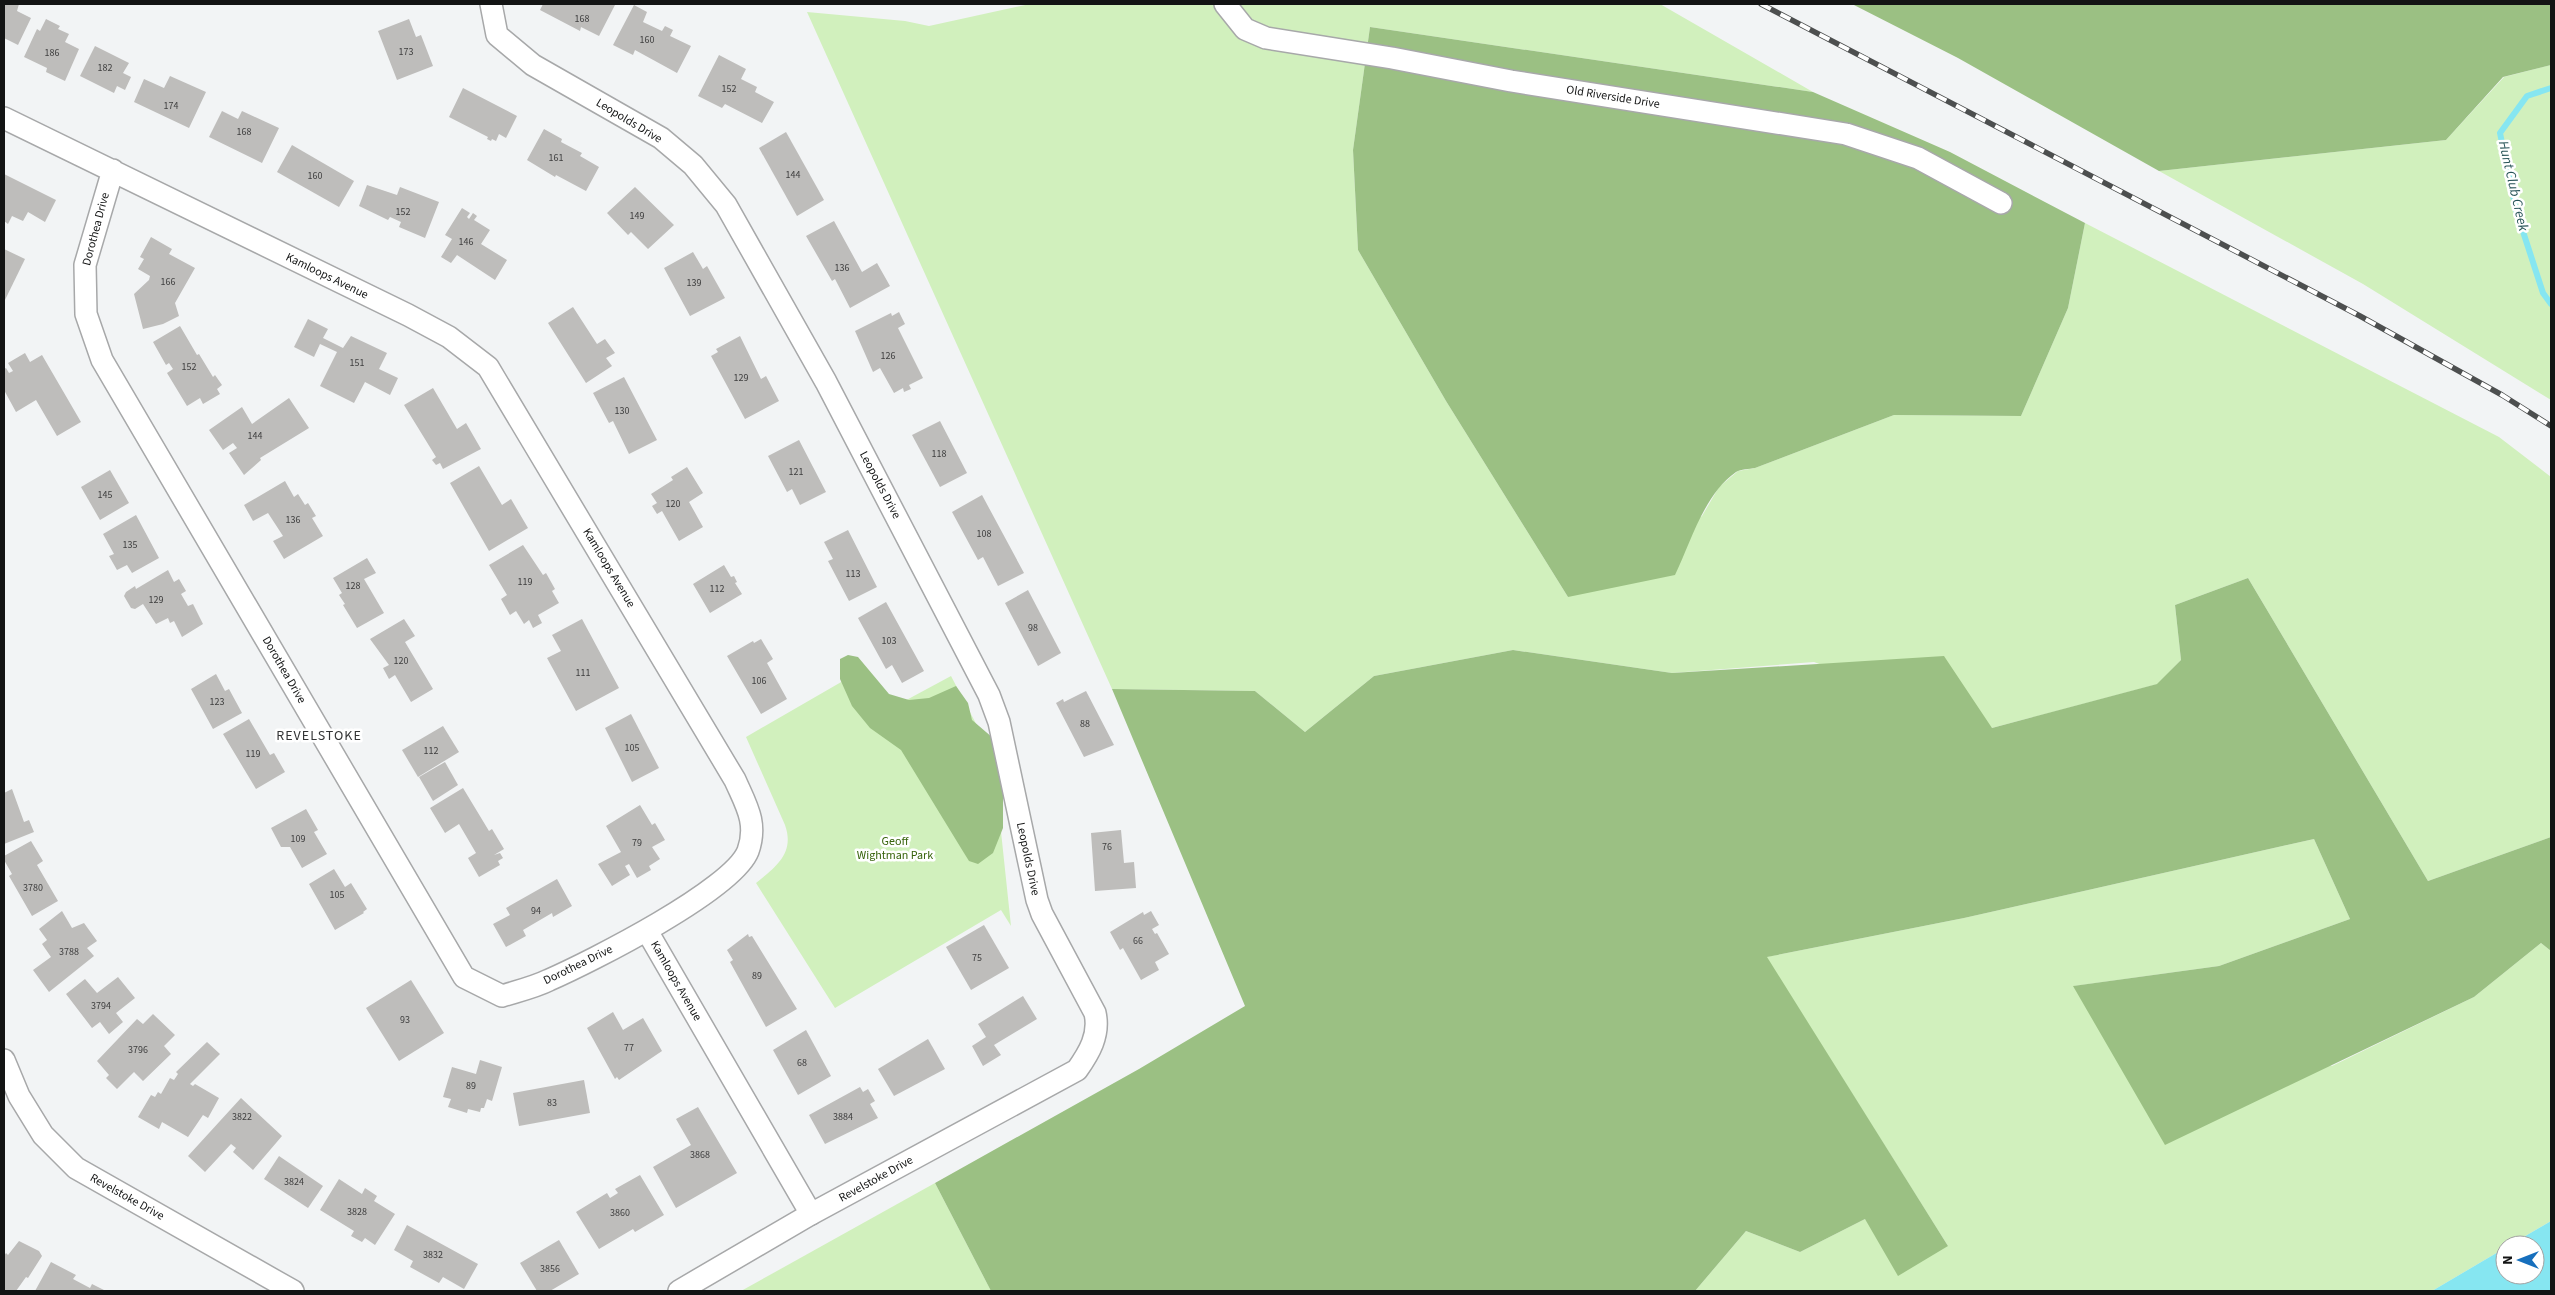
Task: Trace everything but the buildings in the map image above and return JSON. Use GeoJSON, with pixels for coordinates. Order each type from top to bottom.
{"type":"FeatureCollection","features":[{"type":"Feature","properties":{"kind":"street","name":"Leopolds Drive"},"geometry":{"type":"LineString","coordinates":[[491,4],[497,34],[533,65],[661,138],[693,165],[726,205],[826,382],[989,695],[999,722],[1037,900],[1042,914],[1095,1013],[1097,1022],[1092,1046],[1075,1071]]}},
{"type":"Feature","properties":{"kind":"street","name":"Old Riverside Drive"},"geometry":{"type":"LineString","coordinates":[[1225,4],[1245,29],[1266,38],[1512,81],[1846,134],[1918,158],[2001,203]]}},
{"type":"Feature","properties":{"kind":"street","name":"Kamloops Avenue"},"geometry":{"type":"LineString","coordinates":[[4,118],[449,337],[488,367],[735,780],[753,819],[747,853],[732,873],[647,931],[812,1214]]}},
{"type":"Feature","properties":{"kind":"street","name":"Dorothea Drive"},"geometry":{"type":"LineString","coordinates":[[113,170],[85,265],[86,314],[102,360],[464,977],[502,996],[548,981],[647,931]]}},
{"type":"Feature","properties":{"kind":"street","name":"Revelstoke Drive"},"geometry":{"type":"LineString","coordinates":[[4,1060],[19,1096],[43,1135],[76,1168],[293,1291]]}},
{"type":"Feature","properties":{"kind":"street","name":"Revelstoke Drive"},"geometry":{"type":"LineString","coordinates":[[679,1291],[812,1214],[1075,1071]]}},
{"type":"Feature","properties":{"kind":"green space"},"geometry":{"type":"Polygon","coordinates":[[[1030,4],[1660,4],[1813,92],[1370,27],[1353,150],[1358,250],[1446,401],[1568,597],[1702,516],[1719,487],[1738,471],[1755,468],[1894,415],[2021,416],[2068,308],[2085,223],[2499,437],[2551,477],[2551,837],[2428,881],[2248,578],[2175,605],[2181,660],[2158,684],[1992,728],[1814,662],[1672,673],[1513,650],[1374,676],[1305,732],[1255,691],[1112,689],[807,12],[905,21],[929,26],[1030,4]]]}},
{"type":"Feature","properties":{"kind":"green space"},"geometry":{"type":"Polygon","coordinates":[[[1852,4],[2551,4],[2551,65],[2503,77],[2446,140],[2159,171],[1958,58],[1852,4]]]}},
{"type":"Feature","properties":{"kind":"green space"},"geometry":{"type":"Polygon","coordinates":[[[1370,27],[1813,92],[1950,152],[2085,223],[2068,308],[2021,416],[1894,415],[1755,468],[1738,471],[1725,481],[1707,506],[1675,575],[1568,597],[1446,401],[1358,250],[1353,150],[1370,27]]]}},
{"type":"Feature","properties":{"kind":"green space"},"geometry":{"type":"Polygon","coordinates":[[[2551,65],[2551,400],[2363,284],[2159,171],[2446,140],[2504,77],[2551,65]]]}},
{"type":"Feature","properties":{"kind":"green space"},"geometry":{"type":"Polygon","coordinates":[[[2248,578],[2428,881],[2551,837],[2551,951],[2541,943],[2474,997],[2165,1145],[2073,986],[2219,966],[2350,919],[2314,839],[1964,918],[1767,957],[1948,1246],[1898,1276],[1865,1219],[1800,1252],[1746,1231],[1695,1291],[991,1291],[935,1183],[1139,1069],[1245,1006],[1112,689],[1255,691],[1305,732],[1374,676],[1513,650],[1672,673],[1944,656],[1992,728],[2157,684],[2181,660],[2175,605],[2248,578]]]}},
{"type":"Feature","properties":{"kind":"green space"},"geometry":{"type":"Polygon","coordinates":[[[848,655],[858,657],[889,694],[909,700],[929,698],[956,686],[968,703],[972,720],[993,738],[1003,782],[1003,828],[993,853],[978,864],[969,861],[901,750],[870,728],[852,706],[840,679],[840,659],[848,655]]]}},
{"type":"Feature","properties":{"kind":"green space","name":"Geoff Wightman Park"},"geometry":{"type":"Polygon","coordinates":[[[862,670],[886,711],[951,676],[993,756],[1011,926],[1001,910],[835,1008],[756,883],[777,865],[788,844],[785,825],[746,737],[862,670]]]}},
{"type":"Feature","properties":{"kind":"green space"},"geometry":{"type":"Polygon","coordinates":[[[2314,839],[2350,919],[2219,966],[2074,986],[2332,1066],[2474,997],[2541,943],[2551,951],[2551,1221],[2527,1235],[2495,1235],[2495,1254],[2432,1291],[1695,1291],[1746,1231],[1800,1252],[1865,1219],[1948,1246],[1766,957],[1964,918],[2314,839]]]}},
{"type":"Feature","properties":{"kind":"green space"},"geometry":{"type":"Polygon","coordinates":[[[935,1183],[991,1291],[741,1291],[935,1183]]]}},
{"type":"Feature","properties":{"kind":"water"},"geometry":{"type":"Polygon","coordinates":[[[2551,1221],[2551,1291],[2432,1291],[2495,1254],[2495,1285],[2545,1285],[2545,1235],[2527,1235],[2551,1221]]]}},
{"type":"Feature","properties":{"kind":"waterway","name":"Hunt Club Creek"},"geometry":{"type":"LineString","coordinates":[[2551,88],[2527,96],[2500,133],[2516,210],[2543,293],[2551,304]]}},
{"type":"Feature","properties":{"kind":"railway"},"geometry":{"type":"LineString","coordinates":[[1761,4],[2360,316],[2502,395],[2551,426]]}},
{"type":"Feature","properties":{"kind":"district","name":"REVELSTOKE"},"geometry":{"type":"Point","coordinates":[319,736]}}]}
